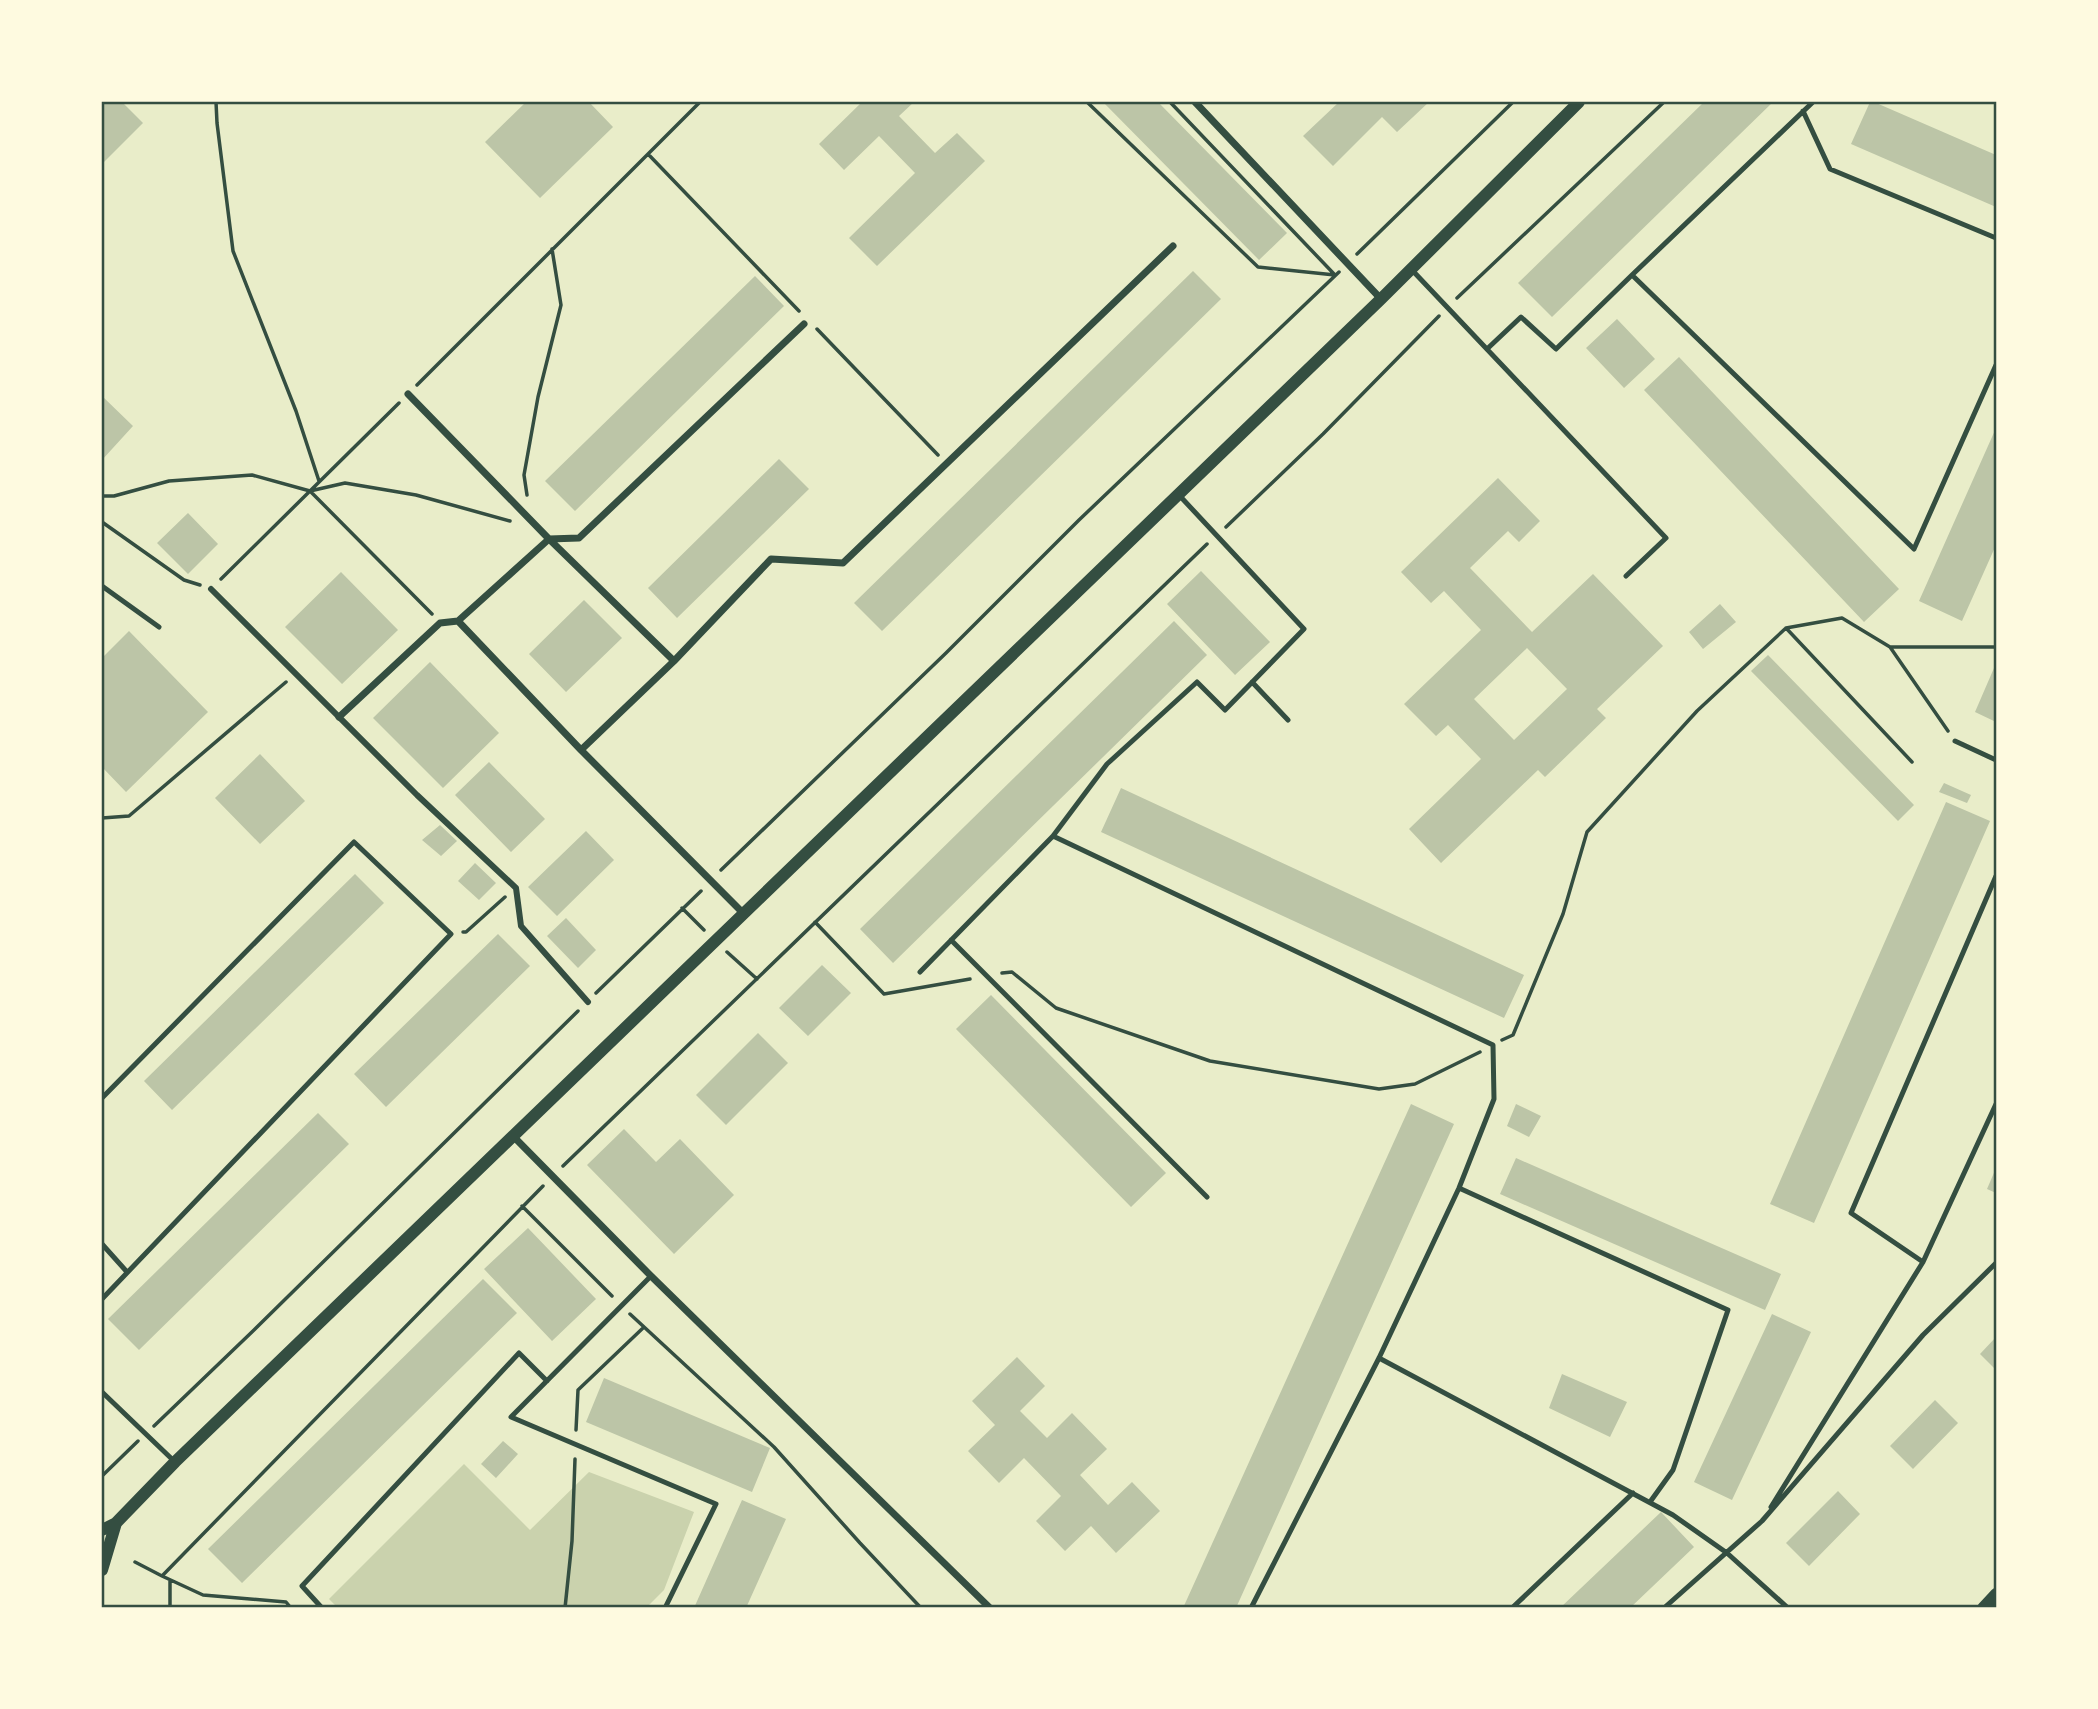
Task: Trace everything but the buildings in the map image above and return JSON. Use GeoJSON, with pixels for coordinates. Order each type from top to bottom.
{"type":"FeatureCollection","features":[{"type":"Feature","properties":{"kind":"street"},"geometry":{"type":"LineString","coordinates":[[1195,102],[1381,299]]}},
{"type":"Feature","properties":{"kind":"street"},"geometry":{"type":"LineString","coordinates":[[102,1530],[116,1523],[175,1462],[1381,299],[1579,102]]}},
{"type":"Feature","properties":{"kind":"street"},"geometry":{"type":"LineString","coordinates":[[581,750],[674,661],[771,559],[843,563],[1173,246]]}},
{"type":"Feature","properties":{"kind":"street"},"geometry":{"type":"LineString","coordinates":[[339,717],[440,623],[458,621],[549,539],[579,538],[806,322]]}},
{"type":"Feature","properties":{"kind":"street"},"geometry":{"type":"LineString","coordinates":[[408,394],[529,519],[674,661]]}},
{"type":"Feature","properties":{"kind":"street"},"geometry":{"type":"LineString","coordinates":[[211,589],[417,794],[516,888],[521,926],[588,1002]]}},
{"type":"Feature","properties":{"kind":"street"},"geometry":{"type":"LineString","coordinates":[[458,621],[743,913]]}},
{"type":"Feature","properties":{"kind":"street"},"geometry":{"type":"LineString","coordinates":[[513,1136],[651,1276],[990,1607]]}},
{"type":"Feature","properties":{"kind":"street"},"geometry":{"type":"LineString","coordinates":[[102,1570],[116,1523]]}},
{"type":"Feature","properties":{"kind":"street"},"geometry":{"type":"LineString","coordinates":[[1983,1608],[1997,1594]]}},
{"type":"Feature","properties":{"kind":"lane"},"geometry":{"type":"LineString","coordinates":[[1487,349],[1521,317],[1556,349],[1813,102]]}},
{"type":"Feature","properties":{"kind":"lane"},"geometry":{"type":"LineString","coordinates":[[1803,111],[1830,169],[1997,237]]}},
{"type":"Feature","properties":{"kind":"lane"},"geometry":{"type":"LineString","coordinates":[[1411,269],[1666,538],[1626,576]]}},
{"type":"Feature","properties":{"kind":"lane"},"geometry":{"type":"LineString","coordinates":[[1632,275],[1914,549],[1997,365]]}},
{"type":"Feature","properties":{"kind":"lane"},"geometry":{"type":"LineString","coordinates":[[919,972],[1053,836],[1107,764],[1197,682],[1225,710],[1304,629],[1178,494]]}},
{"type":"Feature","properties":{"kind":"lane"},"geometry":{"type":"LineString","coordinates":[[102,586],[159,627]]}},
{"type":"Feature","properties":{"kind":"lane"},"geometry":{"type":"LineString","coordinates":[[1252,682],[1288,720]]}},
{"type":"Feature","properties":{"kind":"lane"},"geometry":{"type":"LineString","coordinates":[[1955,741],[1997,760]]}},
{"type":"Feature","properties":{"kind":"lane"},"geometry":{"type":"LineString","coordinates":[[1053,836],[1493,1045],[1494,1098],[1459,1188],[1380,1358],[1251,1608]]}},
{"type":"Feature","properties":{"kind":"lane"},"geometry":{"type":"LineString","coordinates":[[102,1098],[355,842],[450,934],[102,1299]]}},
{"type":"Feature","properties":{"kind":"lane"},"geometry":{"type":"LineString","coordinates":[[1923,1262],[1851,1213],[1997,876]]}},
{"type":"Feature","properties":{"kind":"lane"},"geometry":{"type":"LineString","coordinates":[[951,940],[1207,1197]]}},
{"type":"Feature","properties":{"kind":"lane"},"geometry":{"type":"LineString","coordinates":[[1762,1521],[1923,1262],[1997,1104]]}},
{"type":"Feature","properties":{"kind":"lane"},"geometry":{"type":"LineString","coordinates":[[1459,1188],[1728,1310],[1673,1470],[1650,1502]]}},
{"type":"Feature","properties":{"kind":"lane"},"geometry":{"type":"LineString","coordinates":[[102,1244],[127,1272]]}},
{"type":"Feature","properties":{"kind":"lane"},"geometry":{"type":"LineString","coordinates":[[1664,1608],[1762,1521],[1923,1335],[1997,1263]]}},
{"type":"Feature","properties":{"kind":"lane"},"geometry":{"type":"LineString","coordinates":[[651,1276],[511,1417],[716,1504],[665,1608]]}},
{"type":"Feature","properties":{"kind":"lane"},"geometry":{"type":"LineString","coordinates":[[322,1608],[302,1586],[519,1353],[547,1381]]}},
{"type":"Feature","properties":{"kind":"lane"},"geometry":{"type":"LineString","coordinates":[[1380,1358],[1650,1502],[1727,1553],[1788,1608]]}},
{"type":"Feature","properties":{"kind":"lane"},"geometry":{"type":"LineString","coordinates":[[102,1392],[175,1462]]}},
{"type":"Feature","properties":{"kind":"lane"},"geometry":{"type":"LineString","coordinates":[[1512,1608],[1633,1493]]}},
{"type":"Feature","properties":{"kind":"path"},"geometry":{"type":"LineString","coordinates":[[216,102],[233,251],[296,411],[319,481]]}},
{"type":"Feature","properties":{"kind":"path"},"geometry":{"type":"LineString","coordinates":[[102,522],[184,580],[211,589],[700,102]]}},
{"type":"Feature","properties":{"kind":"path"},"geometry":{"type":"LineString","coordinates":[[1087,102],[1258,267],[1335,275]]}},
{"type":"Feature","properties":{"kind":"path"},"geometry":{"type":"LineString","coordinates":[[1170,102],[1335,275]]}},
{"type":"Feature","properties":{"kind":"path"},"geometry":{"type":"LineString","coordinates":[[1323,286],[1513,102]]}},
{"type":"Feature","properties":{"kind":"path"},"geometry":{"type":"LineString","coordinates":[[162,1576],[522,1206],[1323,434],[1448,307],[1664,102]]}},
{"type":"Feature","properties":{"kind":"path"},"geometry":{"type":"LineString","coordinates":[[648,154],[799,311]]}},
{"type":"Feature","properties":{"kind":"path"},"geometry":{"type":"LineString","coordinates":[[529,519],[524,475],[538,397],[561,305],[552,249]]}},
{"type":"Feature","properties":{"kind":"path"},"geometry":{"type":"LineString","coordinates":[[806,322],[946,464]]}},
{"type":"Feature","properties":{"kind":"path"},"geometry":{"type":"LineString","coordinates":[[102,496],[114,496],[169,481],[252,475],[310,491],[345,483],[416,495],[513,522]]}},
{"type":"Feature","properties":{"kind":"path"},"geometry":{"type":"LineString","coordinates":[[310,491],[440,623]]}},
{"type":"Feature","properties":{"kind":"path"},"geometry":{"type":"LineString","coordinates":[[816,922],[884,994],[1012,972],[1056,1008],[1210,1062],[1379,1089],[1415,1084],[1513,1035],[1563,914],[1587,832],[1697,711],[1786,628],[1842,618],[1890,647],[1955,741]]}},
{"type":"Feature","properties":{"kind":"path"},"geometry":{"type":"LineString","coordinates":[[1786,628],[1912,762]]}},
{"type":"Feature","properties":{"kind":"path"},"geometry":{"type":"LineString","coordinates":[[1890,647],[1997,647]]}},
{"type":"Feature","properties":{"kind":"path"},"geometry":{"type":"LineString","coordinates":[[102,818],[129,816],[296,674]]}},
{"type":"Feature","properties":{"kind":"path"},"geometry":{"type":"LineString","coordinates":[[450,934],[466,932],[516,888]]}},
{"type":"Feature","properties":{"kind":"path"},"geometry":{"type":"LineString","coordinates":[[522,1206],[621,1306],[774,1447],[921,1608]]}},
{"type":"Feature","properties":{"kind":"path"},"geometry":{"type":"LineString","coordinates":[[135,1562],[203,1595],[286,1602],[291,1608]]}},
{"type":"Feature","properties":{"kind":"path"},"geometry":{"type":"LineString","coordinates":[[170,1580],[170,1608]]}},
{"type":"Feature","properties":{"kind":"green space"},"geometry":{"type":"Polygon","coordinates":[[[464,1464],[530,1530],[589,1472],[694,1512],[664,1590],[647,1607],[338,1608],[329,1599],[464,1464]]]}}]}
